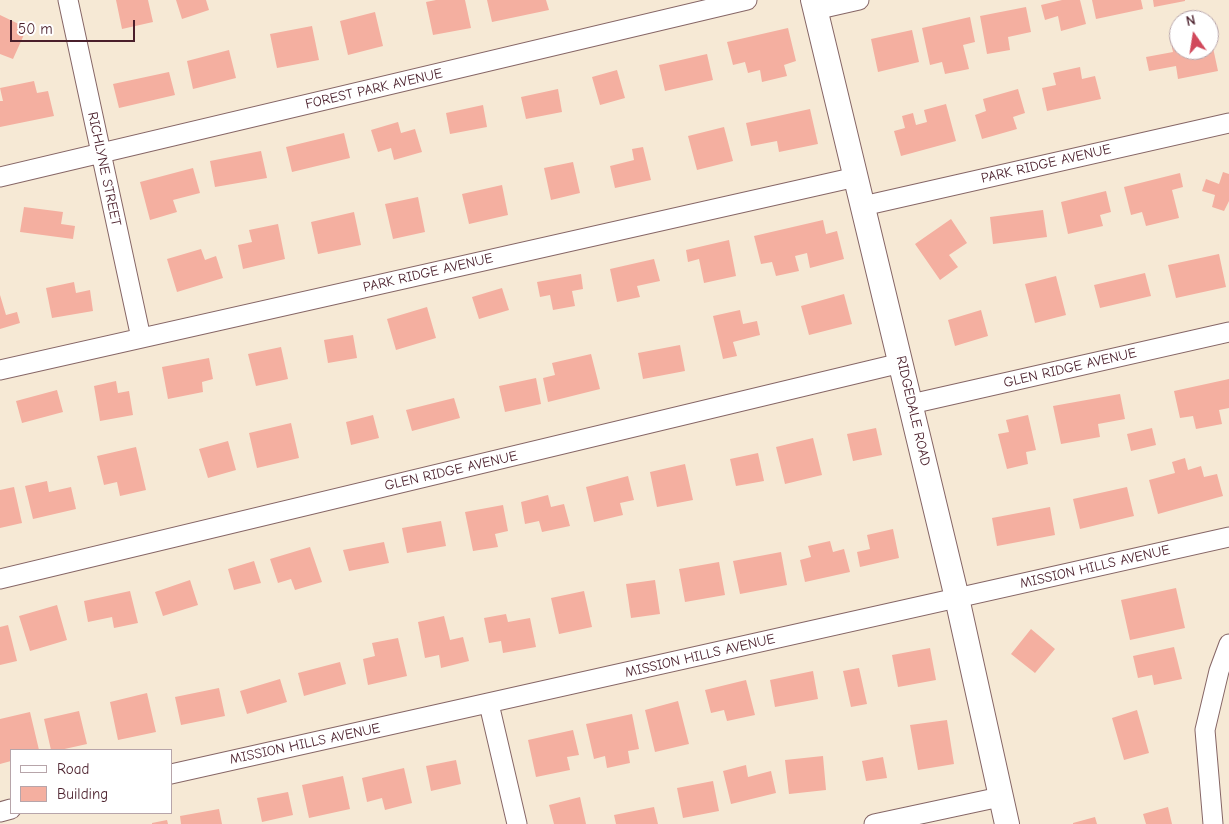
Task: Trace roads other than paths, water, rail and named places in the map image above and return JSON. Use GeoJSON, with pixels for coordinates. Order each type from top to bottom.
{"type":"FeatureCollection","features":[{"type":"Feature","properties":{"kind":"street","name":"RICHLYNE STREET"},"geometry":{"type":"LineString","coordinates":[[68,0],[141,338]]}},
{"type":"Feature","properties":{"kind":"street","name":"FOREST PARK AVENUE"},"geometry":{"type":"LineString","coordinates":[[0,176],[747,0]]}},
{"type":"Feature","properties":{"kind":"street"},"geometry":{"type":"LineString","coordinates":[[814,5],[859,0]]}},
{"type":"Feature","properties":{"kind":"street","name":"RIDGEDALE ROAD"},"geometry":{"type":"LineString","coordinates":[[814,5],[957,598],[1006,824]]}},
{"type":"Feature","properties":{"kind":"street","name":"PARK RIDGE AVENUE"},"geometry":{"type":"LineString","coordinates":[[862,206],[1229,123]]}},
{"type":"Feature","properties":{"kind":"street","name":"PARK RIDGE AVENUE"},"geometry":{"type":"LineString","coordinates":[[0,370],[856,177]]}},
{"type":"Feature","properties":{"kind":"street","name":"GLEN RIDGE AVENUE"},"geometry":{"type":"LineString","coordinates":[[910,404],[1229,332]]}},
{"type":"Feature","properties":{"kind":"street","name":"GLEN RIDGE AVENUE"},"geometry":{"type":"LineString","coordinates":[[0,579],[901,363]]}},
{"type":"Feature","properties":{"kind":"street","name":"MISSION HILLS AVENUE"},"geometry":{"type":"LineString","coordinates":[[172,774],[1229,537]]}},
{"type":"Feature","properties":{"kind":"street"},"geometry":{"type":"LineString","coordinates":[[1213,824],[1205,730],[1219,671],[1229,644]]}},
{"type":"Feature","properties":{"kind":"street"},"geometry":{"type":"LineString","coordinates":[[489,704],[517,824]]}},
{"type":"Feature","properties":{"kind":"street"},"geometry":{"type":"LineString","coordinates":[[874,824],[1000,797]]}}]}
